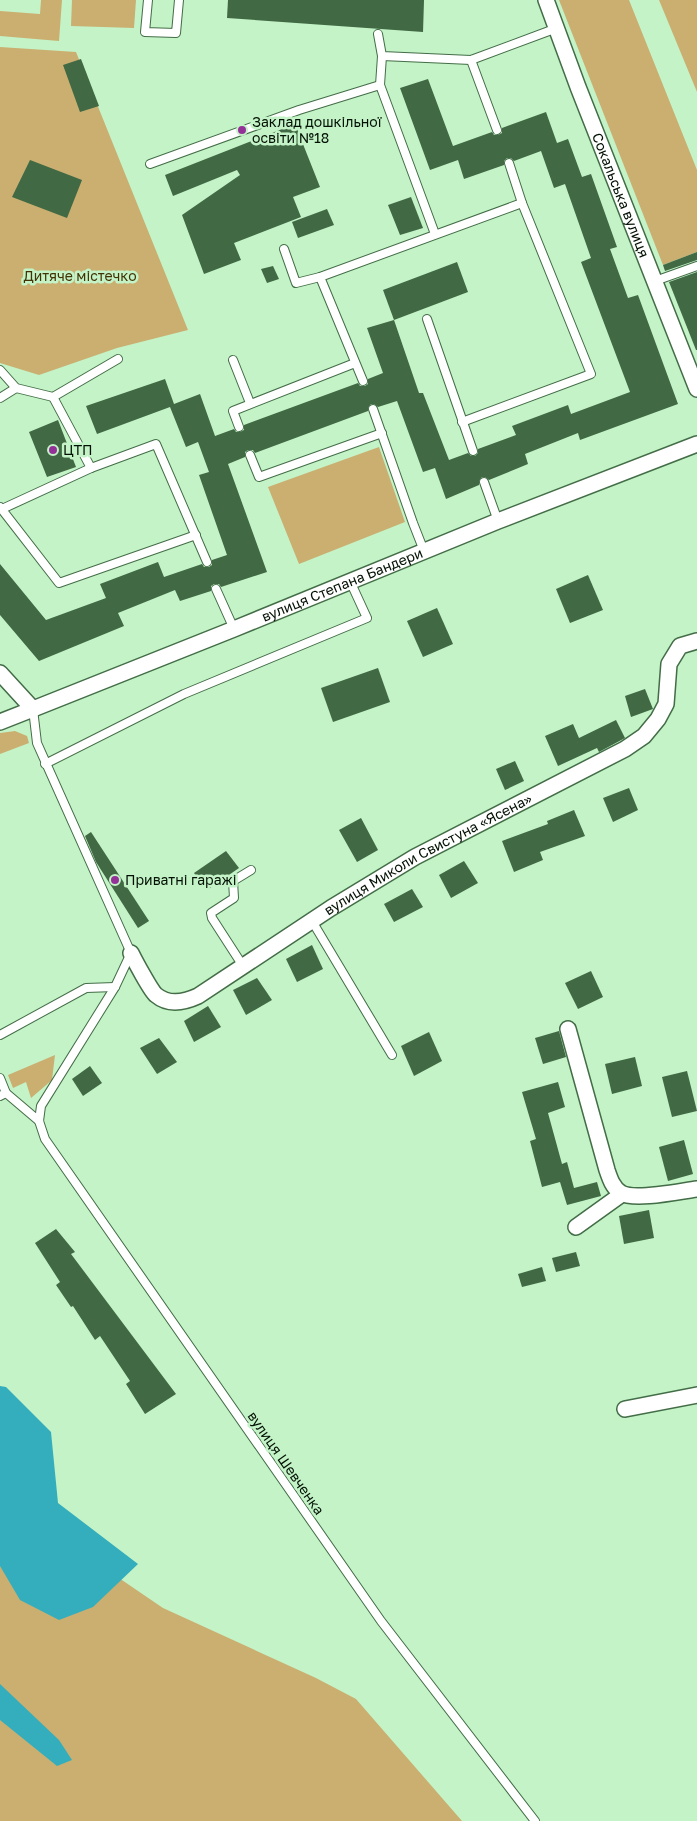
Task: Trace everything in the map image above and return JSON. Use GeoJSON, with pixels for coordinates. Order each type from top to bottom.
{"type":"FeatureCollection","features":[{"type":"Feature","properties":{"kind":"street","name":"Сокальська вулиця"},"geometry":{"type":"LineString","coordinates":[[546,0],[578,87],[697,389]]}},
{"type":"Feature","properties":{"kind":"street","name":"вулиця Степана Бандери"},"geometry":{"type":"LineString","coordinates":[[0,722],[498,521],[697,444]]}},
{"type":"Feature","properties":{"kind":"street","name":"вулиця Миколи Свистуна «Ясена»"},"geometry":{"type":"LineString","coordinates":[[131,953],[156,995],[171,1001],[184,1002],[198,996],[312,921],[415,857],[625,749],[644,736],[658,719],[666,704],[669,664],[680,646],[697,641]]}},
{"type":"Feature","properties":{"kind":"street"},"geometry":{"type":"LineString","coordinates":[[0,673],[33,709]]}},
{"type":"Feature","properties":{"kind":"street"},"geometry":{"type":"LineString","coordinates":[[568,1029],[607,1170],[614,1187],[622,1194],[635,1196],[697,1189]]}},
{"type":"Feature","properties":{"kind":"street"},"geometry":{"type":"LineString","coordinates":[[576,1228],[622,1194]]}},
{"type":"Feature","properties":{"kind":"street"},"geometry":{"type":"LineString","coordinates":[[626,1409],[697,1395]]}},
{"type":"Feature","properties":{"kind":"lane"},"geometry":{"type":"LineString","coordinates":[[148,0],[145,32],[176,33],[179,0]]}},
{"type":"Feature","properties":{"kind":"lane"},"geometry":{"type":"LineString","coordinates":[[382,56],[470,60],[557,28]]}},
{"type":"Feature","properties":{"kind":"lane"},"geometry":{"type":"LineString","coordinates":[[378,34],[382,56],[380,84],[434,234]]}},
{"type":"Feature","properties":{"kind":"lane"},"geometry":{"type":"LineString","coordinates":[[470,60],[497,130]]}},
{"type":"Feature","properties":{"kind":"lane"},"geometry":{"type":"LineString","coordinates":[[150,164],[299,110],[380,84]]}},
{"type":"Feature","properties":{"kind":"lane"},"geometry":{"type":"LineString","coordinates":[[462,422],[591,374],[522,203],[509,163]]}},
{"type":"Feature","properties":{"kind":"lane"},"geometry":{"type":"LineString","coordinates":[[284,249],[296,282],[320,277],[522,203]]}},
{"type":"Feature","properties":{"kind":"lane"},"geometry":{"type":"LineString","coordinates":[[654,281],[697,266]]}},
{"type":"Feature","properties":{"kind":"lane"},"geometry":{"type":"LineString","coordinates":[[320,277],[363,381]]}},
{"type":"Feature","properties":{"kind":"lane"},"geometry":{"type":"LineString","coordinates":[[427,319],[473,451]]}},
{"type":"Feature","properties":{"kind":"lane"},"geometry":{"type":"LineString","coordinates":[[0,370],[16,388],[53,397],[118,359]]}},
{"type":"Feature","properties":{"kind":"lane"},"geometry":{"type":"LineString","coordinates":[[233,360],[250,403]]}},
{"type":"Feature","properties":{"kind":"lane"},"geometry":{"type":"LineString","coordinates":[[239,427],[233,411],[355,363]]}},
{"type":"Feature","properties":{"kind":"lane"},"geometry":{"type":"LineString","coordinates":[[0,398],[16,388]]}},
{"type":"Feature","properties":{"kind":"lane"},"geometry":{"type":"LineString","coordinates":[[53,397],[91,468]]}},
{"type":"Feature","properties":{"kind":"lane"},"geometry":{"type":"LineString","coordinates":[[373,409],[424,551]]}},
{"type":"Feature","properties":{"kind":"lane"},"geometry":{"type":"LineString","coordinates":[[250,456],[259,477],[382,433]]}},
{"type":"Feature","properties":{"kind":"lane"},"geometry":{"type":"LineString","coordinates":[[196,535],[59,583],[1,508],[91,468],[156,444],[196,535],[207,562]]}},
{"type":"Feature","properties":{"kind":"lane"},"geometry":{"type":"LineString","coordinates":[[484,482],[498,521]]}},
{"type":"Feature","properties":{"kind":"lane"},"geometry":{"type":"LineString","coordinates":[[45,764],[184,694],[366,618],[350,581]]}},
{"type":"Feature","properties":{"kind":"lane"},"geometry":{"type":"LineString","coordinates":[[216,589],[234,629]]}},
{"type":"Feature","properties":{"kind":"lane"},"geometry":{"type":"LineString","coordinates":[[0,1035],[86,988],[115,987],[131,953],[45,764],[37,743],[33,709]]}},
{"type":"Feature","properties":{"kind":"lane"},"geometry":{"type":"LineString","coordinates":[[243,966],[212,918],[212,913],[234,898],[233,881],[251,870]]}},
{"type":"Feature","properties":{"kind":"lane"},"geometry":{"type":"LineString","coordinates":[[312,921],[392,1055]]}},
{"type":"Feature","properties":{"kind":"lane","name":"вулиця Шевченка"},"geometry":{"type":"LineString","coordinates":[[115,987],[41,1106],[40,1121],[45,1139],[381,1621],[535,1821]]}},
{"type":"Feature","properties":{"kind":"lane"},"geometry":{"type":"LineString","coordinates":[[0,1078],[3,1094],[40,1121]]}},
{"type":"Feature","properties":{"kind":"green space"},"geometry":{"type":"Polygon","coordinates":[[[41,0],[62,0],[59,41],[0,36],[0,11],[40,14],[41,0]]]}},
{"type":"Feature","properties":{"kind":"green space"},"geometry":{"type":"Polygon","coordinates":[[[72,0],[136,0],[134,28],[71,26],[72,0]]]}},
{"type":"Feature","properties":{"kind":"green space"},"geometry":{"type":"Polygon","coordinates":[[[559,0],[629,0],[697,170],[697,252],[663,265],[559,0]]]}},
{"type":"Feature","properties":{"kind":"green space"},"geometry":{"type":"Polygon","coordinates":[[[659,0],[697,0],[697,92],[659,0]]]}},
{"type":"Feature","properties":{"kind":"green space","name":"Дитяче містечко"},"geometry":{"type":"Polygon","coordinates":[[[0,47],[76,52],[188,330],[117,348],[39,375],[0,363],[0,47]]]}},
{"type":"Feature","properties":{"kind":"green space"},"geometry":{"type":"Polygon","coordinates":[[[379,447],[405,522],[299,564],[268,487],[379,447]]]}},
{"type":"Feature","properties":{"kind":"green space"},"geometry":{"type":"Polygon","coordinates":[[[15,731],[27,736],[29,743],[0,754],[0,733],[15,731]]]}},
{"type":"Feature","properties":{"kind":"green space"},"geometry":{"type":"Polygon","coordinates":[[[55,1055],[52,1080],[31,1098],[26,1082],[13,1088],[8,1075],[55,1055]]]}},
{"type":"Feature","properties":{"kind":"green space"},"geometry":{"type":"Polygon","coordinates":[[[0,1497],[163,1608],[316,1678],[356,1699],[462,1821],[0,1821],[0,1497]]]}},
{"type":"Feature","properties":{"kind":"water"},"geometry":{"type":"Polygon","coordinates":[[[0,1386],[6,1387],[51,1432],[58,1503],[138,1564],[93,1607],[59,1620],[20,1600],[0,1566],[0,1386]]]}},
{"type":"Feature","properties":{"kind":"water"},"geometry":{"type":"Polygon","coordinates":[[[0,1684],[59,1740],[72,1760],[57,1766],[0,1720],[0,1684]]]}},
{"type":"Feature","properties":{"kind":"building"},"geometry":{"type":"Polygon","coordinates":[[[228,0],[424,0],[423,32],[227,18],[228,0]]]}},
{"type":"Feature","properties":{"kind":"building"},"geometry":{"type":"Polygon","coordinates":[[[81,59],[99,106],[80,112],[63,65],[81,59]]]}},
{"type":"Feature","properties":{"kind":"building"},"geometry":{"type":"Polygon","coordinates":[[[428,79],[453,146],[492,132],[494,135],[498,135],[502,133],[502,128],[546,112],[557,143],[568,139],[582,177],[591,174],[617,247],[610,249],[628,298],[638,295],[678,404],[580,440],[578,433],[525,454],[528,464],[489,480],[482,477],[479,485],[446,499],[435,468],[423,472],[397,401],[378,407],[371,404],[368,411],[255,453],[253,450],[248,450],[245,452],[245,457],[228,464],[267,572],[221,587],[219,584],[214,584],[211,586],[211,591],[180,601],[175,590],[118,613],[124,626],[39,661],[0,615],[0,564],[46,620],[106,598],[100,584],[158,562],[164,577],[202,564],[204,567],[209,567],[212,565],[212,560],[227,555],[199,475],[209,472],[198,442],[186,447],[170,407],[97,434],[86,406],[165,379],[174,404],[200,394],[215,436],[234,429],[236,432],[240,432],[244,430],[244,425],[358,383],[360,386],[368,384],[368,379],[383,373],[367,328],[394,320],[419,393],[423,393],[449,460],[468,453],[471,456],[475,456],[478,453],[478,449],[516,435],[512,426],[568,405],[571,414],[630,392],[581,262],[591,258],[565,184],[554,188],[541,151],[514,161],[511,158],[507,158],[504,161],[504,165],[464,179],[458,160],[430,170],[400,88],[428,79]]]}},
{"type":"Feature","properties":{"kind":"building","name":"Заклад дошкільної освіти №18"},"geometry":{"type":"Polygon","coordinates":[[[295,124],[320,187],[293,197],[301,217],[234,243],[241,260],[204,274],[182,215],[240,175],[237,170],[173,196],[165,175],[295,124]]]}},
{"type":"Feature","properties":{"kind":"building"},"geometry":{"type":"Polygon","coordinates":[[[30,160],[82,180],[67,218],[12,197],[30,160]]]}},
{"type":"Feature","properties":{"kind":"building"},"geometry":{"type":"Polygon","coordinates":[[[411,197],[423,228],[400,235],[388,205],[411,197]]]}},
{"type":"Feature","properties":{"kind":"building"},"geometry":{"type":"Polygon","coordinates":[[[327,209],[334,225],[298,238],[292,222],[327,209]]]}},
{"type":"Feature","properties":{"kind":"building"},"geometry":{"type":"Polygon","coordinates":[[[697,252],[697,260],[665,271],[663,265],[697,252]]]}},
{"type":"Feature","properties":{"kind":"building"},"geometry":{"type":"Polygon","coordinates":[[[457,262],[468,292],[394,320],[383,290],[457,262]]]}},
{"type":"Feature","properties":{"kind":"building"},"geometry":{"type":"Polygon","coordinates":[[[273,266],[279,279],[267,283],[261,269],[273,266]]]}},
{"type":"Feature","properties":{"kind":"building"},"geometry":{"type":"Polygon","coordinates":[[[697,272],[697,350],[696,350],[669,282],[697,272]]]}},
{"type":"Feature","properties":{"kind":"building","name":"ЦТП"},"geometry":{"type":"Polygon","coordinates":[[[58,420],[76,467],[47,477],[29,432],[58,420]]]}},
{"type":"Feature","properties":{"kind":"building"},"geometry":{"type":"Polygon","coordinates":[[[588,575],[603,610],[570,623],[556,589],[588,575]]]}},
{"type":"Feature","properties":{"kind":"building"},"geometry":{"type":"Polygon","coordinates":[[[437,608],[453,644],[423,657],[407,621],[437,608]]]}},
{"type":"Feature","properties":{"kind":"building"},"geometry":{"type":"Polygon","coordinates":[[[378,668],[390,702],[333,722],[321,688],[378,668]]]}},
{"type":"Feature","properties":{"kind":"building"},"geometry":{"type":"Polygon","coordinates":[[[645,689],[653,709],[631,717],[625,696],[645,689]]]}},
{"type":"Feature","properties":{"kind":"building"},"geometry":{"type":"Polygon","coordinates":[[[616,720],[625,738],[599,752],[597,748],[558,766],[545,736],[573,724],[579,738],[616,720]]]}},
{"type":"Feature","properties":{"kind":"building"},"geometry":{"type":"Polygon","coordinates":[[[515,761],[524,781],[505,790],[496,769],[515,761]]]}},
{"type":"Feature","properties":{"kind":"building"},"geometry":{"type":"Polygon","coordinates":[[[629,788],[638,810],[613,822],[603,798],[629,788]]]}},
{"type":"Feature","properties":{"kind":"building"},"geometry":{"type":"Polygon","coordinates":[[[574,810],[585,836],[540,852],[543,860],[514,872],[502,841],[548,824],[547,821],[574,810]]]}},
{"type":"Feature","properties":{"kind":"building"},"geometry":{"type":"Polygon","coordinates":[[[361,818],[378,850],[357,862],[339,830],[361,818]]]}},
{"type":"Feature","properties":{"kind":"building","name":"Приватні гаражі"},"geometry":{"type":"Polygon","coordinates":[[[91,832],[149,921],[138,928],[96,862],[85,836],[91,832]]]}},
{"type":"Feature","properties":{"kind":"building"},"geometry":{"type":"Polygon","coordinates":[[[226,851],[239,868],[207,890],[194,873],[226,851]]]}},
{"type":"Feature","properties":{"kind":"building"},"geometry":{"type":"Polygon","coordinates":[[[464,861],[478,883],[451,898],[439,875],[464,861]]]}},
{"type":"Feature","properties":{"kind":"building"},"geometry":{"type":"Polygon","coordinates":[[[412,889],[423,907],[394,922],[384,904],[412,889]]]}},
{"type":"Feature","properties":{"kind":"building"},"geometry":{"type":"Polygon","coordinates":[[[312,945],[323,969],[297,982],[286,959],[312,945]]]}},
{"type":"Feature","properties":{"kind":"building"},"geometry":{"type":"Polygon","coordinates":[[[591,971],[603,997],[578,1009],[565,983],[591,971]]]}},
{"type":"Feature","properties":{"kind":"building"},"geometry":{"type":"Polygon","coordinates":[[[257,978],[272,1000],[246,1015],[233,990],[257,978]]]}},
{"type":"Feature","properties":{"kind":"building"},"geometry":{"type":"Polygon","coordinates":[[[208,1006],[221,1027],[194,1042],[184,1021],[208,1006]]]}},
{"type":"Feature","properties":{"kind":"building"},"geometry":{"type":"Polygon","coordinates":[[[559,1031],[566,1057],[543,1064],[535,1038],[559,1031]]]}},
{"type":"Feature","properties":{"kind":"building"},"geometry":{"type":"Polygon","coordinates":[[[429,1032],[442,1061],[414,1076],[401,1046],[429,1032]]]}},
{"type":"Feature","properties":{"kind":"building"},"geometry":{"type":"Polygon","coordinates":[[[159,1038],[177,1062],[157,1074],[140,1048],[159,1038]]]}},
{"type":"Feature","properties":{"kind":"building"},"geometry":{"type":"Polygon","coordinates":[[[635,1057],[642,1086],[612,1094],[605,1064],[635,1057]]]}},
{"type":"Feature","properties":{"kind":"building"},"geometry":{"type":"Polygon","coordinates":[[[90,1066],[102,1083],[83,1096],[72,1079],[90,1066]]]}},
{"type":"Feature","properties":{"kind":"building"},"geometry":{"type":"Polygon","coordinates":[[[687,1071],[697,1111],[672,1117],[662,1077],[687,1071]]]}},
{"type":"Feature","properties":{"kind":"building"},"geometry":{"type":"Polygon","coordinates":[[[558,1082],[565,1107],[548,1113],[562,1164],[567,1162],[574,1188],[597,1182],[601,1196],[567,1205],[560,1182],[542,1187],[530,1141],[536,1139],[522,1092],[558,1082]]]}},
{"type":"Feature","properties":{"kind":"building"},"geometry":{"type":"Polygon","coordinates":[[[684,1140],[693,1174],[668,1181],[659,1147],[684,1140]]]}},
{"type":"Feature","properties":{"kind":"building"},"geometry":{"type":"Polygon","coordinates":[[[649,1210],[654,1238],[624,1244],[619,1216],[649,1210]]]}},
{"type":"Feature","properties":{"kind":"building"},"geometry":{"type":"Polygon","coordinates":[[[56,1229],[75,1252],[71,1254],[176,1394],[145,1414],[126,1384],[130,1381],[100,1336],[95,1340],[73,1306],[71,1307],[56,1285],[60,1282],[35,1243],[56,1229]]]}},
{"type":"Feature","properties":{"kind":"building"},"geometry":{"type":"Polygon","coordinates":[[[576,1252],[580,1266],[556,1272],[552,1258],[576,1252]]]}},
{"type":"Feature","properties":{"kind":"building"},"geometry":{"type":"Polygon","coordinates":[[[542,1267],[546,1281],[522,1287],[518,1274],[542,1267]]]}},
{"type":"Feature","properties":{"kind":"place","name":"Заклад дошкільної освіти №18"},"geometry":{"type":"Point","coordinates":[242,130]}},
{"type":"Feature","properties":{"kind":"place","name":"ЦТП"},"geometry":{"type":"Point","coordinates":[53,450]}},
{"type":"Feature","properties":{"kind":"place","name":"Приватні гаражі"},"geometry":{"type":"Point","coordinates":[115,880]}}]}
